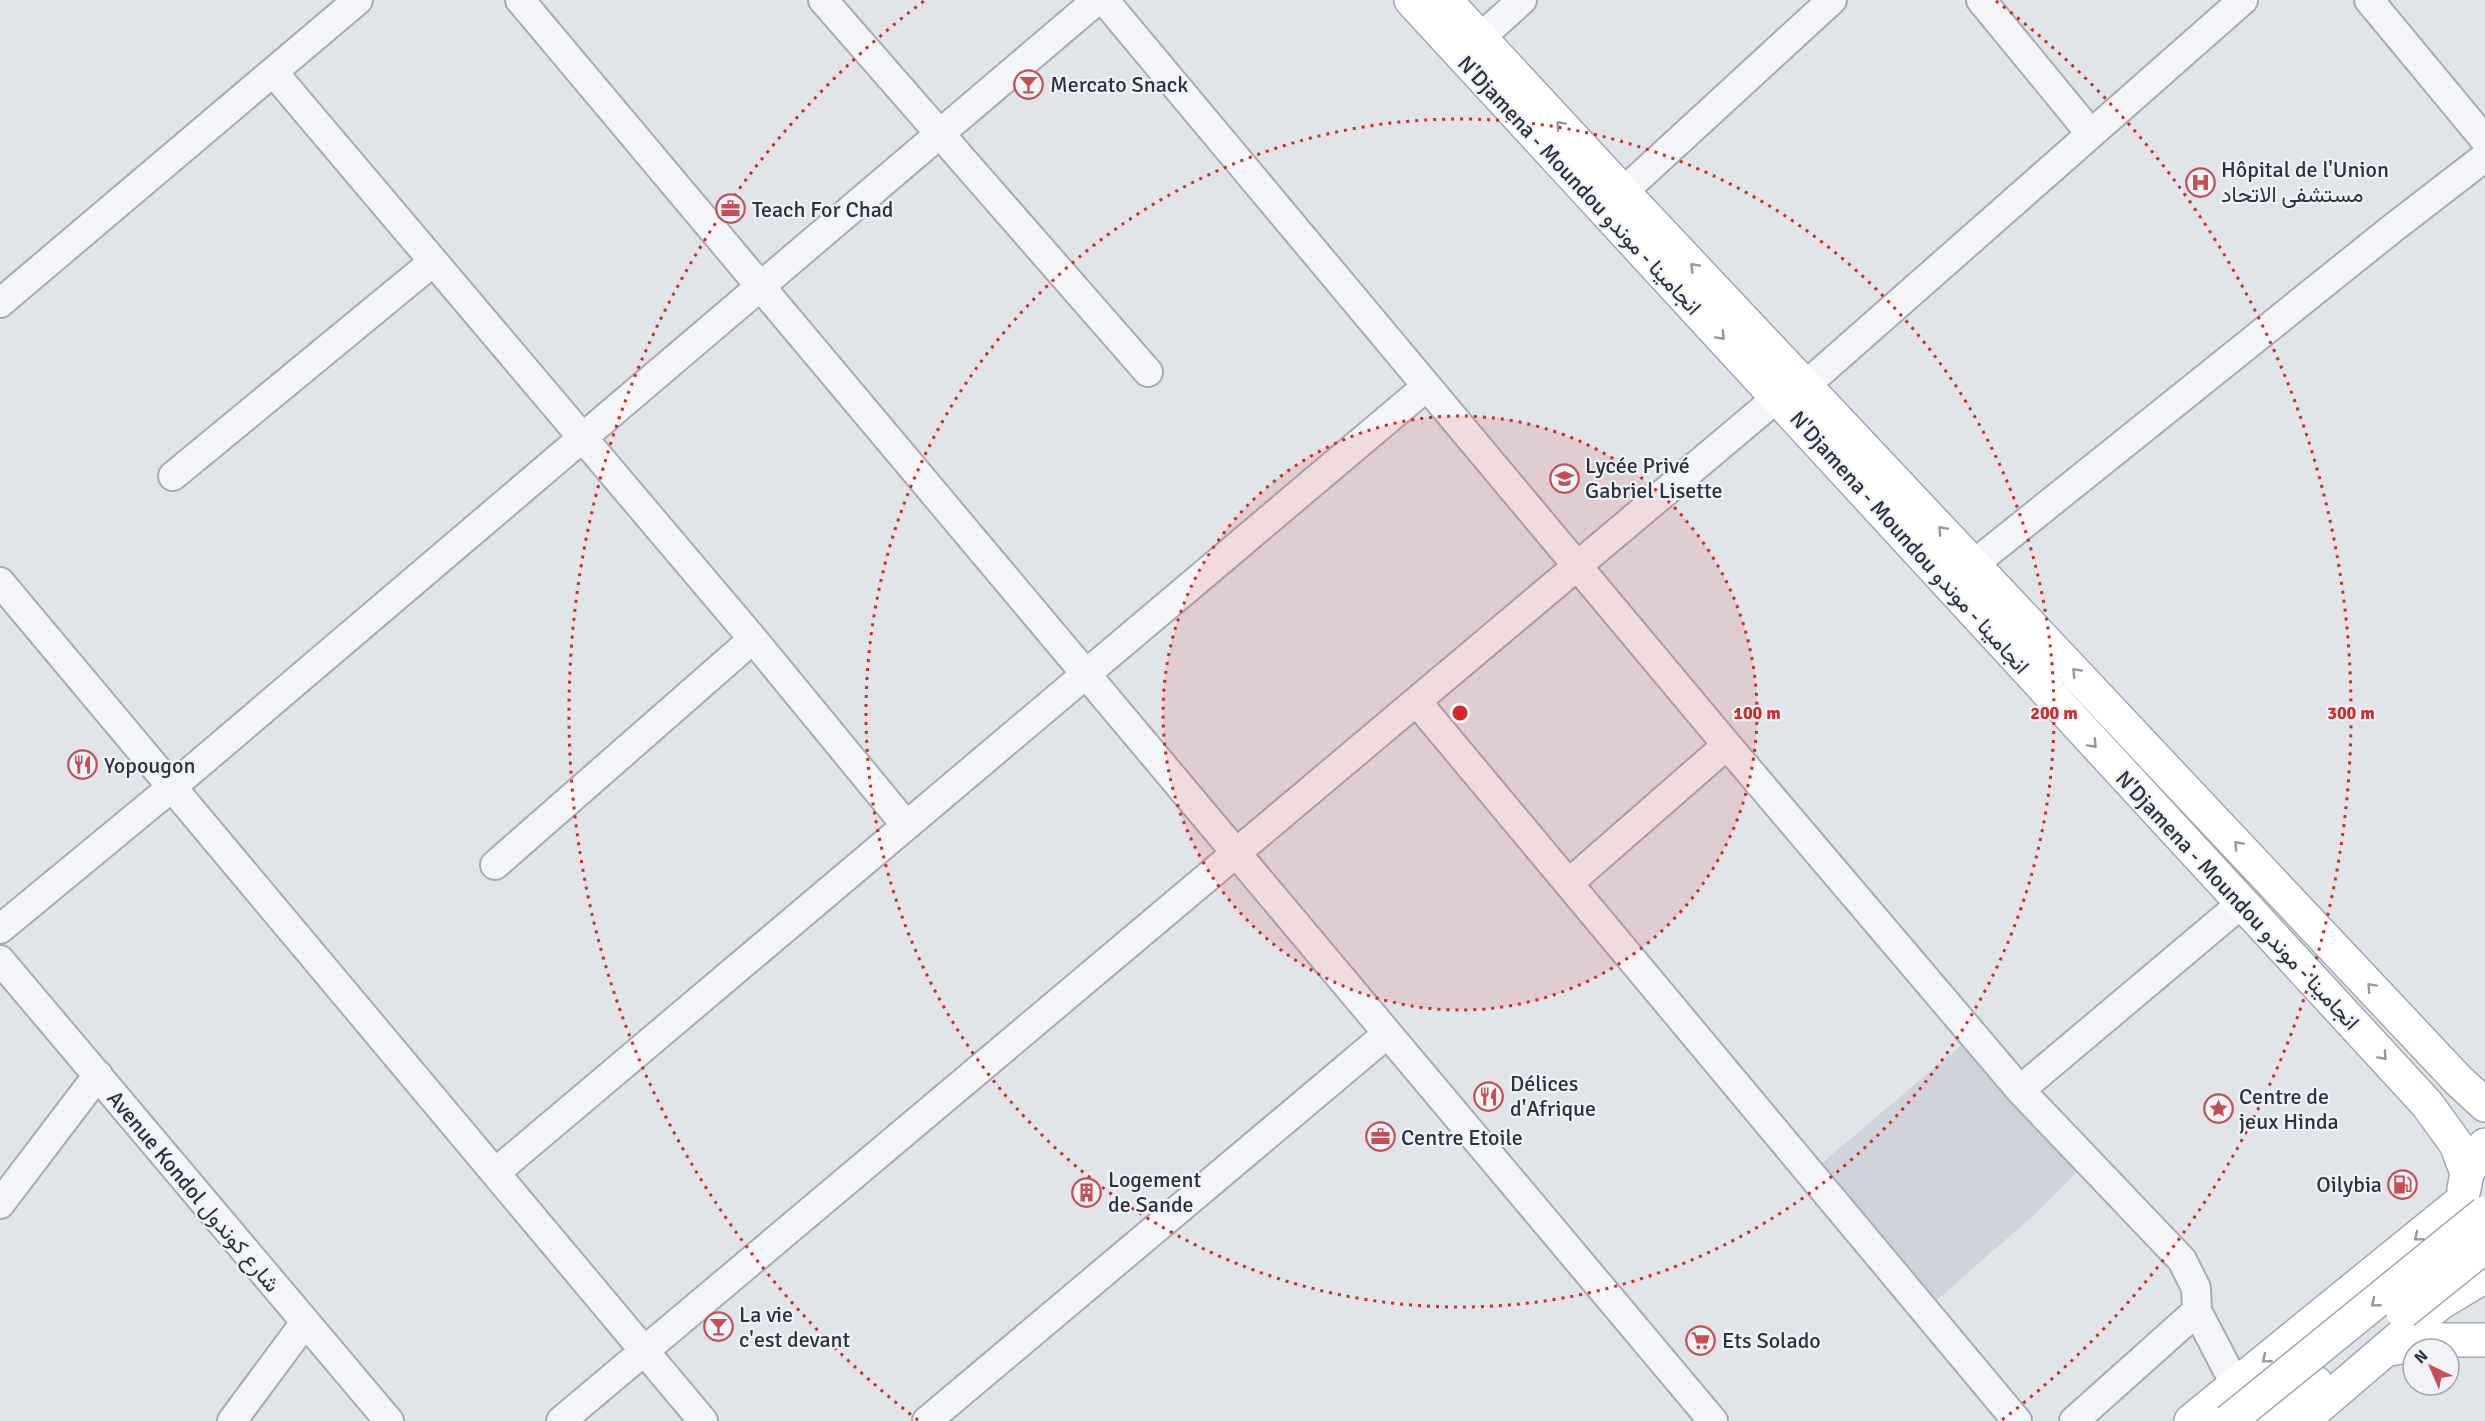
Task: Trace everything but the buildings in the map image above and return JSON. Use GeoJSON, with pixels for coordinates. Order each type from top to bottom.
{"type":"FeatureCollection","features":[{"type":"Feature","properties":{"kind":"main road","name":"N'Djamena - Moundou انجامينا - موندو"},"geometry":{"type":"LineString","coordinates":[[1411,0],[1792,391],[1974,564],[2458,1080],[2485,1105]]}},
{"type":"Feature","properties":{"kind":"main road","name":"N'Djamena - Moundou انجامينا - موندو"},"geometry":{"type":"LineString","coordinates":[[1445,0],[1623,192],[1792,391],[2241,904],[2427,1104],[2456,1144],[2472,1195],[2466,1220],[2485,1251]]}},
{"type":"Feature","properties":{"kind":"main road"},"geometry":{"type":"LineString","coordinates":[[2229,1421],[2472,1195],[2478,1151],[2485,1145]]}},
{"type":"Feature","properties":{"kind":"main road"},"geometry":{"type":"LineString","coordinates":[[2191,1421],[2472,1195]]}},
{"type":"Feature","properties":{"kind":"main road"},"geometry":{"type":"LineString","coordinates":[[2268,1421],[2485,1246]]}},
{"type":"Feature","properties":{"kind":"main road"},"geometry":{"type":"LineString","coordinates":[[2302,1421],[2440,1303],[2485,1276]]}},
{"type":"Feature","properties":{"kind":"main road"},"geometry":{"type":"LineString","coordinates":[[2385,1350],[2436,1340],[2485,1340]]}},
{"type":"Feature","properties":{"kind":"street"},"geometry":{"type":"LineString","coordinates":[[0,303],[274,74],[358,0]]}},
{"type":"Feature","properties":{"kind":"street"},"geometry":{"type":"LineString","coordinates":[[520,0],[762,285],[1713,1421]]}},
{"type":"Feature","properties":{"kind":"street"},"geometry":{"type":"LineString","coordinates":[[823,0],[1148,372]]}},
{"type":"Feature","properties":{"kind":"street"},"geometry":{"type":"LineString","coordinates":[[0,930],[1096,0]]}},
{"type":"Feature","properties":{"kind":"street"},"geometry":{"type":"LineString","coordinates":[[1104,0],[1426,387],[1578,564],[1727,745],[2020,1090],[2182,1260],[2196,1288],[2197,1311],[2235,1384]]}},
{"type":"Feature","properties":{"kind":"street"},"geometry":{"type":"LineString","coordinates":[[1479,39],[1522,0]]}},
{"type":"Feature","properties":{"kind":"street"},"geometry":{"type":"LineString","coordinates":[[1623,192],[1832,0]]}},
{"type":"Feature","properties":{"kind":"street"},"geometry":{"type":"LineString","coordinates":[[1981,0],[2091,134]]}},
{"type":"Feature","properties":{"kind":"street"},"geometry":{"type":"LineString","coordinates":[[561,1421],[1578,564],[1792,391],[2243,0]]}},
{"type":"Feature","properties":{"kind":"street"},"geometry":{"type":"LineString","coordinates":[[2369,0],[2485,140]]}},
{"type":"Feature","properties":{"kind":"street"},"geometry":{"type":"LineString","coordinates":[[274,74],[753,639],[905,824]]}},
{"type":"Feature","properties":{"kind":"street"},"geometry":{"type":"LineString","coordinates":[[1974,564],[2485,157]]}},
{"type":"Feature","properties":{"kind":"street"},"geometry":{"type":"LineString","coordinates":[[173,476],[432,262]]}},
{"type":"Feature","properties":{"kind":"street"},"geometry":{"type":"LineString","coordinates":[[496,1172],[905,824],[1088,675],[1426,387]]}},
{"type":"Feature","properties":{"kind":"street"},"geometry":{"type":"LineString","coordinates":[[0,582],[703,1421]]}},
{"type":"Feature","properties":{"kind":"street"},"geometry":{"type":"LineString","coordinates":[[495,865],[753,639]]}},
{"type":"Feature","properties":{"kind":"street"},"geometry":{"type":"LineString","coordinates":[[1417,702],[2017,1421]]}},
{"type":"Feature","properties":{"kind":"street"},"geometry":{"type":"LineString","coordinates":[[1569,883],[1727,745]]}},
{"type":"Feature","properties":{"kind":"street"},"geometry":{"type":"LineString","coordinates":[[2020,1090],[2241,904]]}},
{"type":"Feature","properties":{"kind":"street","name":"Avenue Kondol شارع كوندول"},"geometry":{"type":"LineString","coordinates":[[0,960],[304,1324],[389,1421]]}},
{"type":"Feature","properties":{"kind":"street"},"geometry":{"type":"LineString","coordinates":[[927,1421],[1387,1034]]}},
{"type":"Feature","properties":{"kind":"street"},"geometry":{"type":"LineString","coordinates":[[0,1204],[98,1075]]}},
{"type":"Feature","properties":{"kind":"street"},"geometry":{"type":"LineString","coordinates":[[2074,1421],[2197,1311]]}},
{"type":"Feature","properties":{"kind":"street"},"geometry":{"type":"LineString","coordinates":[[232,1421],[304,1324]]}},
{"type":"Feature","properties":{"kind":"shaded area"},"geometry":{"type":"Polygon","coordinates":[[[1966,1041],[2080,1169],[2034,1215],[1937,1300],[1822,1163],[1966,1041]]]}},
{"type":"Feature","properties":{"kind":"place","name":"Mercato Snack"},"geometry":{"type":"Point","coordinates":[1029,84]}},
{"type":"Feature","properties":{"kind":"place","name":"Hôpital de l'Union مستشفى الاتحاد"},"geometry":{"type":"Point","coordinates":[2200,182]}},
{"type":"Feature","properties":{"kind":"place","name":"Teach For Chad"},"geometry":{"type":"Point","coordinates":[731,209]}},
{"type":"Feature","properties":{"kind":"place","name":"Lycée Privé Gabriel Lisette"},"geometry":{"type":"Point","coordinates":[1564,478]}},
{"type":"Feature","properties":{"kind":"place","name":"Yopougon"},"geometry":{"type":"Point","coordinates":[83,765]}},
{"type":"Feature","properties":{"kind":"place","name":"Délices d'Afrique"},"geometry":{"type":"Point","coordinates":[1489,1096]}},
{"type":"Feature","properties":{"kind":"place","name":"Centre de jeux Hinda"},"geometry":{"type":"Point","coordinates":[2218,1109]}},
{"type":"Feature","properties":{"kind":"place","name":"Centre Etoile"},"geometry":{"type":"Point","coordinates":[1380,1137]}},
{"type":"Feature","properties":{"kind":"place","name":"Oilybia"},"geometry":{"type":"Point","coordinates":[2403,1184]}},
{"type":"Feature","properties":{"kind":"place","name":"Logement de Sande"},"geometry":{"type":"Point","coordinates":[1087,1192]}},
{"type":"Feature","properties":{"kind":"place","name":"La vie c'est devant"},"geometry":{"type":"Point","coordinates":[718,1327]}},
{"type":"Feature","properties":{"kind":"place","name":"Ets Solado"},"geometry":{"type":"Point","coordinates":[1701,1340]}}]}
